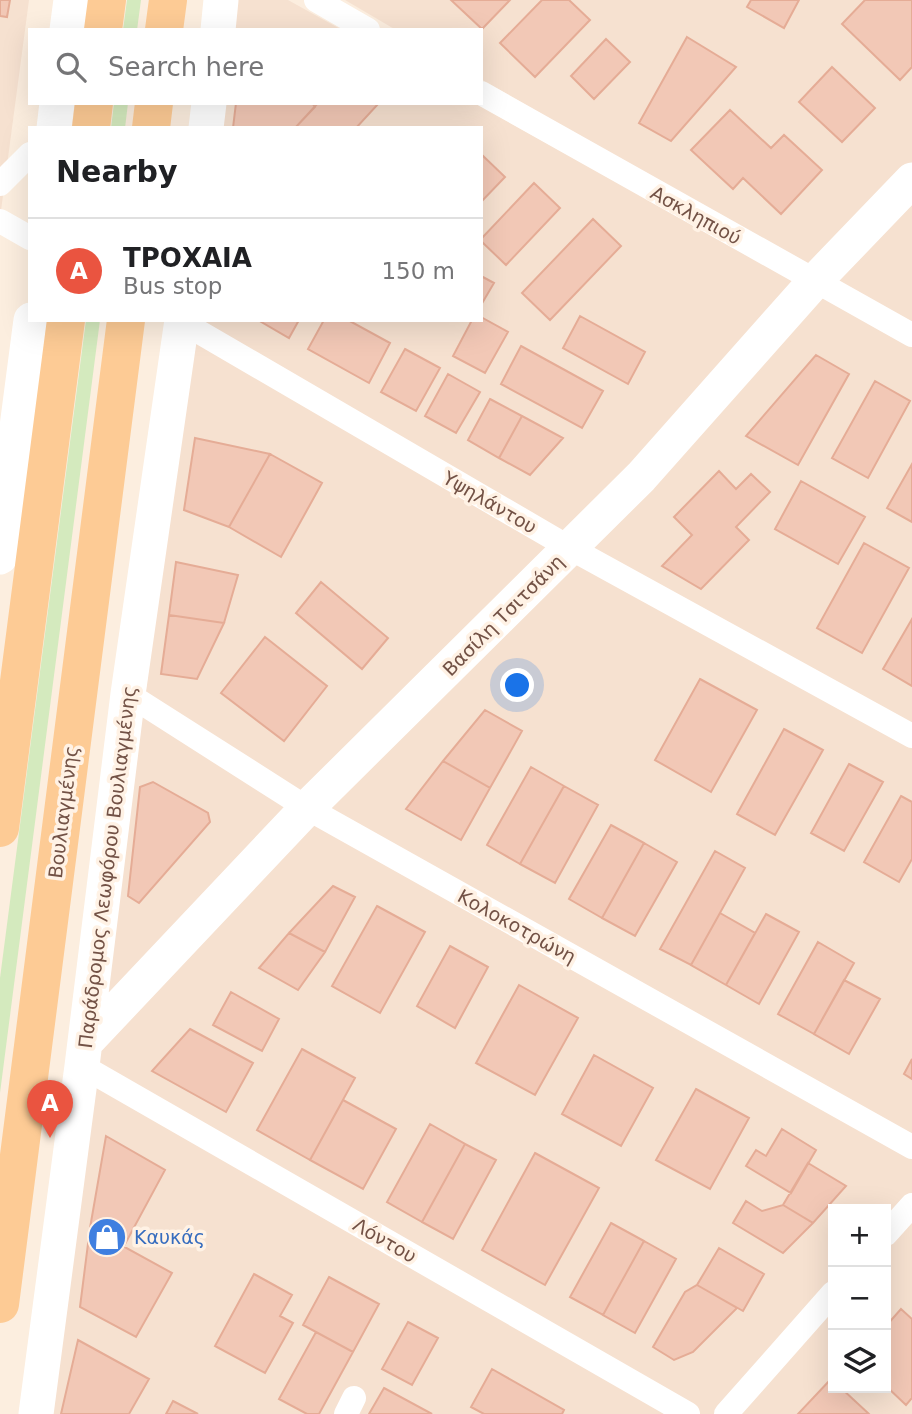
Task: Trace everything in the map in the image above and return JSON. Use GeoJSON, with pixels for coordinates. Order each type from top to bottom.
{"type":"FeatureCollection","features":[{"type":"Feature","properties":{"kind":"main road"},"geometry":{"type":"LineString","coordinates":[[103,28],[107,0]]}},
{"type":"Feature","properties":{"kind":"main road"},"geometry":{"type":"LineString","coordinates":[[90,126],[94,105]]}},
{"type":"Feature","properties":{"kind":"main road"},"geometry":{"type":"LineString","coordinates":[[151,126],[155,105]]}},
{"type":"Feature","properties":{"kind":"main road"},"geometry":{"type":"LineString","coordinates":[[0,828],[66,322]]}},
{"type":"Feature","properties":{"kind":"main road","name":"Βουλιαγμένης"},"geometry":{"type":"LineString","coordinates":[[0,1304],[126,322]]}},
{"type":"Feature","properties":{"kind":"street"},"geometry":{"type":"LineString","coordinates":[[67,28],[71,0]]}},
{"type":"Feature","properties":{"kind":"street"},"geometry":{"type":"LineString","coordinates":[[218,28],[221,0]]}},
{"type":"Feature","properties":{"kind":"street"},"geometry":{"type":"LineString","coordinates":[[316,0],[365,28]]}},
{"type":"Feature","properties":{"kind":"street","name":"Ασκληπιού"},"geometry":{"type":"LineString","coordinates":[[483,94],[912,335]]}},
{"type":"Feature","properties":{"kind":"street"},"geometry":{"type":"LineString","coordinates":[[54,126],[57,105]]}},
{"type":"Feature","properties":{"kind":"street"},"geometry":{"type":"LineString","coordinates":[[206,126],[209,105]]}},
{"type":"Feature","properties":{"kind":"street"},"geometry":{"type":"LineString","coordinates":[[0,184],[28,156]]}},
{"type":"Feature","properties":{"kind":"street","name":"Βασίλη Τσιτσάνη"},"geometry":{"type":"LineString","coordinates":[[84,1054],[307,808],[641,477],[815,281],[912,180]]}},
{"type":"Feature","properties":{"kind":"street"},"geometry":{"type":"LineString","coordinates":[[0,221],[28,236]]}},
{"type":"Feature","properties":{"kind":"street"},"geometry":{"type":"LineString","coordinates":[[0,557],[31,322]]}},
{"type":"Feature","properties":{"kind":"street","name":"Παράδρομος Λεωφόρου Βουλιαγμένης"},"geometry":{"type":"LineString","coordinates":[[36,1414],[128,694],[182,322]]}},
{"type":"Feature","properties":{"kind":"street","name":"Υψηλάντου"},"geometry":{"type":"LineString","coordinates":[[184,322],[570,548],[912,736]]}},
{"type":"Feature","properties":{"kind":"street","name":"Κολοκοτρώνη"},"geometry":{"type":"LineString","coordinates":[[128,694],[307,808],[912,1147]]}},
{"type":"Feature","properties":{"kind":"street","name":"Λόντου"},"geometry":{"type":"LineString","coordinates":[[84,1054],[688,1414]]}},
{"type":"Feature","properties":{"kind":"street"},"geometry":{"type":"LineString","coordinates":[[891,1228],[912,1205]]}},
{"type":"Feature","properties":{"kind":"street"},"geometry":{"type":"LineString","coordinates":[[726,1414],[828,1299]]}},
{"type":"Feature","properties":{"kind":"shaded area"},"geometry":{"type":"Polygon","coordinates":[[[0,0],[29,0],[0,218],[0,0]]]}},
{"type":"Feature","properties":{"kind":"shaded area"},"geometry":{"type":"Polygon","coordinates":[[[237,0],[288,0],[338,28],[233,28],[237,0]]]}},
{"type":"Feature","properties":{"kind":"shaded area"},"geometry":{"type":"Polygon","coordinates":[[[345,0],[912,0],[912,328],[483,80],[483,28],[393,28],[345,0]]]}},
{"type":"Feature","properties":{"kind":"shaded area"},"geometry":{"type":"Polygon","coordinates":[[[223,105],[478,105],[912,346],[912,1414],[50,1414],[195,322],[483,322],[483,126],[220,126],[223,105]]]}},
{"type":"Feature","properties":{"kind":"green space"},"geometry":{"type":"Polygon","coordinates":[[[127,0],[141,0],[137,28],[123,28],[127,0]]]}},
{"type":"Feature","properties":{"kind":"green space"},"geometry":{"type":"Polygon","coordinates":[[[114,105],[128,105],[125,126],[111,126],[114,105]]]}},
{"type":"Feature","properties":{"kind":"green space"},"geometry":{"type":"Polygon","coordinates":[[[86,322],[100,322],[0,1093],[0,978],[86,322]]]}},
{"type":"Feature","properties":{"kind":"building"},"geometry":{"type":"Polygon","coordinates":[[[0,0],[10,0],[7,17],[0,16],[0,0]]]}},
{"type":"Feature","properties":{"kind":"building"},"geometry":{"type":"Polygon","coordinates":[[[451,0],[510,0],[481,28],[451,0]]]}},
{"type":"Feature","properties":{"kind":"building"},"geometry":{"type":"Polygon","coordinates":[[[542,0],[569,0],[590,20],[535,77],[500,43],[542,0]]]}},
{"type":"Feature","properties":{"kind":"building"},"geometry":{"type":"Polygon","coordinates":[[[751,0],[799,0],[784,28],[747,7],[751,0]]]}},
{"type":"Feature","properties":{"kind":"building"},"geometry":{"type":"Polygon","coordinates":[[[865,0],[912,0],[912,67],[900,80],[842,24],[865,0]]]}},
{"type":"Feature","properties":{"kind":"building"},"geometry":{"type":"Polygon","coordinates":[[[687,37],[736,67],[671,141],[639,123],[687,37]]]}},
{"type":"Feature","properties":{"kind":"building"},"geometry":{"type":"Polygon","coordinates":[[[606,39],[630,62],[594,99],[571,76],[606,39]]]}},
{"type":"Feature","properties":{"kind":"building"},"geometry":{"type":"Polygon","coordinates":[[[832,67],[875,108],[842,142],[799,102],[832,67]]]}},
{"type":"Feature","properties":{"kind":"building"},"geometry":{"type":"Polygon","coordinates":[[[236,105],[315,107],[297,126],[233,126],[236,105]]]}},
{"type":"Feature","properties":{"kind":"building"},"geometry":{"type":"Polygon","coordinates":[[[316,105],[377,105],[358,126],[297,126],[316,105]]]}},
{"type":"Feature","properties":{"kind":"building"},"geometry":{"type":"Polygon","coordinates":[[[730,110],[771,148],[784,135],[822,170],[781,214],[743,178],[733,189],[691,150],[730,110]]]}},
{"type":"Feature","properties":{"kind":"building"},"geometry":{"type":"Polygon","coordinates":[[[483,156],[505,177],[483,200],[483,156]]]}},
{"type":"Feature","properties":{"kind":"building"},"geometry":{"type":"Polygon","coordinates":[[[534,183],[560,208],[506,265],[483,243],[483,237],[534,183]]]}},
{"type":"Feature","properties":{"kind":"building"},"geometry":{"type":"Polygon","coordinates":[[[593,219],[621,246],[550,320],[522,293],[593,219]]]}},
{"type":"Feature","properties":{"kind":"building"},"geometry":{"type":"Polygon","coordinates":[[[483,277],[494,283],[483,302],[483,277]]]}},
{"type":"Feature","properties":{"kind":"building"},"geometry":{"type":"Polygon","coordinates":[[[580,316],[645,352],[628,384],[563,348],[580,316]]]}},
{"type":"Feature","properties":{"kind":"building"},"geometry":{"type":"Polygon","coordinates":[[[483,318],[508,332],[485,373],[453,356],[471,322],[483,322],[483,318]]]}},
{"type":"Feature","properties":{"kind":"building"},"geometry":{"type":"Polygon","coordinates":[[[261,322],[298,322],[289,338],[261,322]]]}},
{"type":"Feature","properties":{"kind":"building"},"geometry":{"type":"Polygon","coordinates":[[[323,322],[352,322],[390,343],[369,383],[308,349],[323,322]]]}},
{"type":"Feature","properties":{"kind":"building"},"geometry":{"type":"Polygon","coordinates":[[[521,346],[603,391],[582,428],[501,384],[521,346]]]}},
{"type":"Feature","properties":{"kind":"building"},"geometry":{"type":"Polygon","coordinates":[[[405,349],[440,368],[416,411],[381,392],[405,349]]]}},
{"type":"Feature","properties":{"kind":"building"},"geometry":{"type":"Polygon","coordinates":[[[816,355],[849,374],[798,465],[746,436],[816,355]]]}},
{"type":"Feature","properties":{"kind":"building"},"geometry":{"type":"Polygon","coordinates":[[[448,374],[480,392],[456,433],[425,416],[448,374]]]}},
{"type":"Feature","properties":{"kind":"building"},"geometry":{"type":"Polygon","coordinates":[[[875,381],[910,401],[868,478],[832,458],[875,381]]]}},
{"type":"Feature","properties":{"kind":"building"},"geometry":{"type":"Polygon","coordinates":[[[490,399],[522,416],[499,458],[468,440],[490,399]]]}},
{"type":"Feature","properties":{"kind":"building"},"geometry":{"type":"Polygon","coordinates":[[[522,416],[563,438],[530,475],[499,458],[522,416]]]}},
{"type":"Feature","properties":{"kind":"building"},"geometry":{"type":"Polygon","coordinates":[[[195,438],[270,454],[229,527],[184,510],[195,438]]]}},
{"type":"Feature","properties":{"kind":"building"},"geometry":{"type":"Polygon","coordinates":[[[270,454],[322,483],[281,557],[229,527],[270,454]]]}},
{"type":"Feature","properties":{"kind":"building"},"geometry":{"type":"Polygon","coordinates":[[[912,464],[912,522],[887,508],[912,464]]]}},
{"type":"Feature","properties":{"kind":"building"},"geometry":{"type":"Polygon","coordinates":[[[719,471],[736,489],[751,474],[770,492],[736,527],[749,540],[701,589],[662,566],[692,535],[674,517],[719,471]]]}},
{"type":"Feature","properties":{"kind":"building"},"geometry":{"type":"Polygon","coordinates":[[[801,481],[865,517],[838,564],[775,529],[801,481]]]}},
{"type":"Feature","properties":{"kind":"building"},"geometry":{"type":"Polygon","coordinates":[[[864,543],[909,568],[862,653],[817,628],[864,543]]]}},
{"type":"Feature","properties":{"kind":"building"},"geometry":{"type":"Polygon","coordinates":[[[176,562],[238,575],[224,623],[169,615],[176,562]]]}},
{"type":"Feature","properties":{"kind":"building"},"geometry":{"type":"Polygon","coordinates":[[[321,582],[388,638],[362,669],[296,613],[321,582]]]}},
{"type":"Feature","properties":{"kind":"building"},"geometry":{"type":"Polygon","coordinates":[[[169,615],[224,623],[197,679],[161,674],[169,615]]]}},
{"type":"Feature","properties":{"kind":"building"},"geometry":{"type":"Polygon","coordinates":[[[912,619],[912,686],[883,669],[912,619]]]}},
{"type":"Feature","properties":{"kind":"building"},"geometry":{"type":"Polygon","coordinates":[[[265,637],[327,686],[284,741],[221,693],[265,637]]]}},
{"type":"Feature","properties":{"kind":"building"},"geometry":{"type":"Polygon","coordinates":[[[700,679],[757,710],[711,792],[655,760],[700,679]]]}},
{"type":"Feature","properties":{"kind":"building"},"geometry":{"type":"Polygon","coordinates":[[[485,710],[522,731],[490,788],[443,761],[485,710]]]}},
{"type":"Feature","properties":{"kind":"building"},"geometry":{"type":"Polygon","coordinates":[[[784,729],[823,750],[775,835],[737,814],[784,729]]]}},
{"type":"Feature","properties":{"kind":"building"},"geometry":{"type":"Polygon","coordinates":[[[443,761],[490,788],[461,840],[406,809],[443,761]]]}},
{"type":"Feature","properties":{"kind":"building"},"geometry":{"type":"Polygon","coordinates":[[[849,764],[883,782],[844,851],[811,833],[849,764]]]}},
{"type":"Feature","properties":{"kind":"building"},"geometry":{"type":"Polygon","coordinates":[[[531,767],[564,786],[520,864],[487,845],[531,767]]]}},
{"type":"Feature","properties":{"kind":"building"},"geometry":{"type":"Polygon","coordinates":[[[153,782],[208,813],[210,822],[139,903],[128,896],[140,787],[153,782]]]}},
{"type":"Feature","properties":{"kind":"building"},"geometry":{"type":"Polygon","coordinates":[[[564,786],[598,805],[555,883],[520,864],[564,786]]]}},
{"type":"Feature","properties":{"kind":"building"},"geometry":{"type":"Polygon","coordinates":[[[901,796],[912,802],[912,859],[899,882],[864,862],[901,796]]]}},
{"type":"Feature","properties":{"kind":"building"},"geometry":{"type":"Polygon","coordinates":[[[611,825],[644,843],[602,918],[569,899],[611,825]]]}},
{"type":"Feature","properties":{"kind":"building"},"geometry":{"type":"Polygon","coordinates":[[[644,843],[677,862],[635,936],[602,918],[644,843]]]}},
{"type":"Feature","properties":{"kind":"building"},"geometry":{"type":"Polygon","coordinates":[[[715,851],[745,868],[691,965],[660,949],[715,851]]]}},
{"type":"Feature","properties":{"kind":"building"},"geometry":{"type":"Polygon","coordinates":[[[333,886],[355,897],[325,952],[289,933],[333,886]]]}},
{"type":"Feature","properties":{"kind":"building"},"geometry":{"type":"Polygon","coordinates":[[[377,906],[425,932],[380,1013],[332,986],[377,906]]]}},
{"type":"Feature","properties":{"kind":"building"},"geometry":{"type":"Polygon","coordinates":[[[720,913],[755,933],[726,985],[691,965],[720,913]]]}},
{"type":"Feature","properties":{"kind":"building"},"geometry":{"type":"Polygon","coordinates":[[[766,914],[799,932],[759,1004],[726,985],[766,914]]]}},
{"type":"Feature","properties":{"kind":"building"},"geometry":{"type":"Polygon","coordinates":[[[289,933],[325,952],[298,990],[259,968],[289,933]]]}},
{"type":"Feature","properties":{"kind":"building"},"geometry":{"type":"Polygon","coordinates":[[[818,942],[854,963],[814,1034],[778,1014],[818,942]]]}},
{"type":"Feature","properties":{"kind":"building"},"geometry":{"type":"Polygon","coordinates":[[[450,946],[488,967],[455,1028],[417,1006],[450,946]]]}},
{"type":"Feature","properties":{"kind":"building"},"geometry":{"type":"Polygon","coordinates":[[[844,980],[880,999],[849,1054],[814,1034],[844,980]]]}},
{"type":"Feature","properties":{"kind":"building"},"geometry":{"type":"Polygon","coordinates":[[[519,985],[578,1018],[535,1095],[476,1063],[519,985]]]}},
{"type":"Feature","properties":{"kind":"building"},"geometry":{"type":"Polygon","coordinates":[[[231,992],[279,1019],[262,1051],[213,1025],[231,992]]]}},
{"type":"Feature","properties":{"kind":"building"},"geometry":{"type":"Polygon","coordinates":[[[190,1029],[253,1063],[226,1112],[152,1071],[190,1029]]]}},
{"type":"Feature","properties":{"kind":"building"},"geometry":{"type":"Polygon","coordinates":[[[302,1049],[355,1078],[310,1160],[257,1130],[302,1049]]]}},
{"type":"Feature","properties":{"kind":"building"},"geometry":{"type":"Polygon","coordinates":[[[594,1055],[653,1088],[621,1146],[562,1114],[594,1055]]]}},
{"type":"Feature","properties":{"kind":"building"},"geometry":{"type":"Polygon","coordinates":[[[912,1059],[912,1079],[904,1074],[912,1059]]]}},
{"type":"Feature","properties":{"kind":"building"},"geometry":{"type":"Polygon","coordinates":[[[696,1089],[749,1118],[710,1189],[656,1160],[696,1089]]]}},
{"type":"Feature","properties":{"kind":"building"},"geometry":{"type":"Polygon","coordinates":[[[343,1100],[396,1129],[363,1189],[310,1160],[343,1100]]]}},
{"type":"Feature","properties":{"kind":"building"},"geometry":{"type":"Polygon","coordinates":[[[430,1124],[465,1144],[422,1222],[387,1202],[430,1124]]]}},
{"type":"Feature","properties":{"kind":"building"},"geometry":{"type":"Polygon","coordinates":[[[782,1129],[816,1150],[791,1193],[746,1166],[756,1150],[766,1156],[782,1129]]]}},
{"type":"Feature","properties":{"kind":"building"},"geometry":{"type":"Polygon","coordinates":[[[106,1136],[165,1170],[124,1246],[90,1228],[106,1136]]]}},
{"type":"Feature","properties":{"kind":"building"},"geometry":{"type":"Polygon","coordinates":[[[465,1144],[496,1160],[453,1239],[422,1222],[465,1144]]]}},
{"type":"Feature","properties":{"kind":"building"},"geometry":{"type":"Polygon","coordinates":[[[535,1153],[599,1188],[545,1285],[482,1250],[535,1153]]]}},
{"type":"Feature","properties":{"kind":"building"},"geometry":{"type":"Polygon","coordinates":[[[808,1163],[846,1186],[813,1223],[783,1205],[808,1163]]]}},
{"type":"Feature","properties":{"kind":"building"},"geometry":{"type":"Polygon","coordinates":[[[746,1201],[762,1211],[783,1205],[813,1223],[783,1253],[733,1223],[746,1201]]]}},
{"type":"Feature","properties":{"kind":"building"},"geometry":{"type":"Polygon","coordinates":[[[611,1223],[644,1241],[603,1315],[570,1297],[611,1223]]]}},
{"type":"Feature","properties":{"kind":"building"},"geometry":{"type":"Polygon","coordinates":[[[90,1228],[172,1273],[136,1337],[80,1307],[90,1228]]]}},
{"type":"Feature","properties":{"kind":"building"},"geometry":{"type":"Polygon","coordinates":[[[644,1241],[676,1259],[635,1333],[603,1315],[644,1241]]]}},
{"type":"Feature","properties":{"kind":"building"},"geometry":{"type":"Polygon","coordinates":[[[719,1248],[764,1274],[743,1311],[697,1285],[719,1248]]]}},
{"type":"Feature","properties":{"kind":"building"},"geometry":{"type":"Polygon","coordinates":[[[254,1274],[292,1295],[280,1316],[293,1323],[265,1373],[215,1346],[254,1274]]]}},
{"type":"Feature","properties":{"kind":"building"},"geometry":{"type":"Polygon","coordinates":[[[329,1277],[379,1304],[353,1352],[303,1325],[329,1277]]]}},
{"type":"Feature","properties":{"kind":"building"},"geometry":{"type":"Polygon","coordinates":[[[697,1285],[737,1308],[693,1352],[674,1360],[653,1347],[685,1292],[697,1285]]]}},
{"type":"Feature","properties":{"kind":"building"},"geometry":{"type":"Polygon","coordinates":[[[901,1309],[912,1319],[912,1398],[906,1405],[891,1391],[891,1320],[901,1309]]]}},
{"type":"Feature","properties":{"kind":"building"},"geometry":{"type":"Polygon","coordinates":[[[408,1322],[438,1338],[412,1385],[382,1369],[408,1322]]]}},
{"type":"Feature","properties":{"kind":"building"},"geometry":{"type":"Polygon","coordinates":[[[316,1332],[353,1352],[319,1414],[307,1414],[279,1399],[316,1332]]]}},
{"type":"Feature","properties":{"kind":"building"},"geometry":{"type":"Polygon","coordinates":[[[78,1340],[149,1379],[129,1414],[61,1414],[78,1340]]]}},
{"type":"Feature","properties":{"kind":"building"},"geometry":{"type":"Polygon","coordinates":[[[492,1369],[564,1410],[562,1414],[484,1414],[471,1407],[492,1369]]]}},
{"type":"Feature","properties":{"kind":"building"},"geometry":{"type":"Polygon","coordinates":[[[828,1382],[828,1393],[846,1393],[869,1414],[798,1414],[828,1382]]]}},
{"type":"Feature","properties":{"kind":"building"},"geometry":{"type":"Polygon","coordinates":[[[384,1388],[432,1414],[369,1414],[384,1388]]]}},
{"type":"Feature","properties":{"kind":"building"},"geometry":{"type":"Polygon","coordinates":[[[173,1401],[198,1414],[166,1414],[173,1401]]]}},
{"type":"Feature","properties":{"kind":"place","name":"ΤΡΟΧΑΙΑ"},"geometry":{"type":"Point","coordinates":[50,1138]}},
{"type":"Feature","properties":{"kind":"place","name":"Καυκάς"},"geometry":{"type":"Point","coordinates":[107,1237]}}]}
